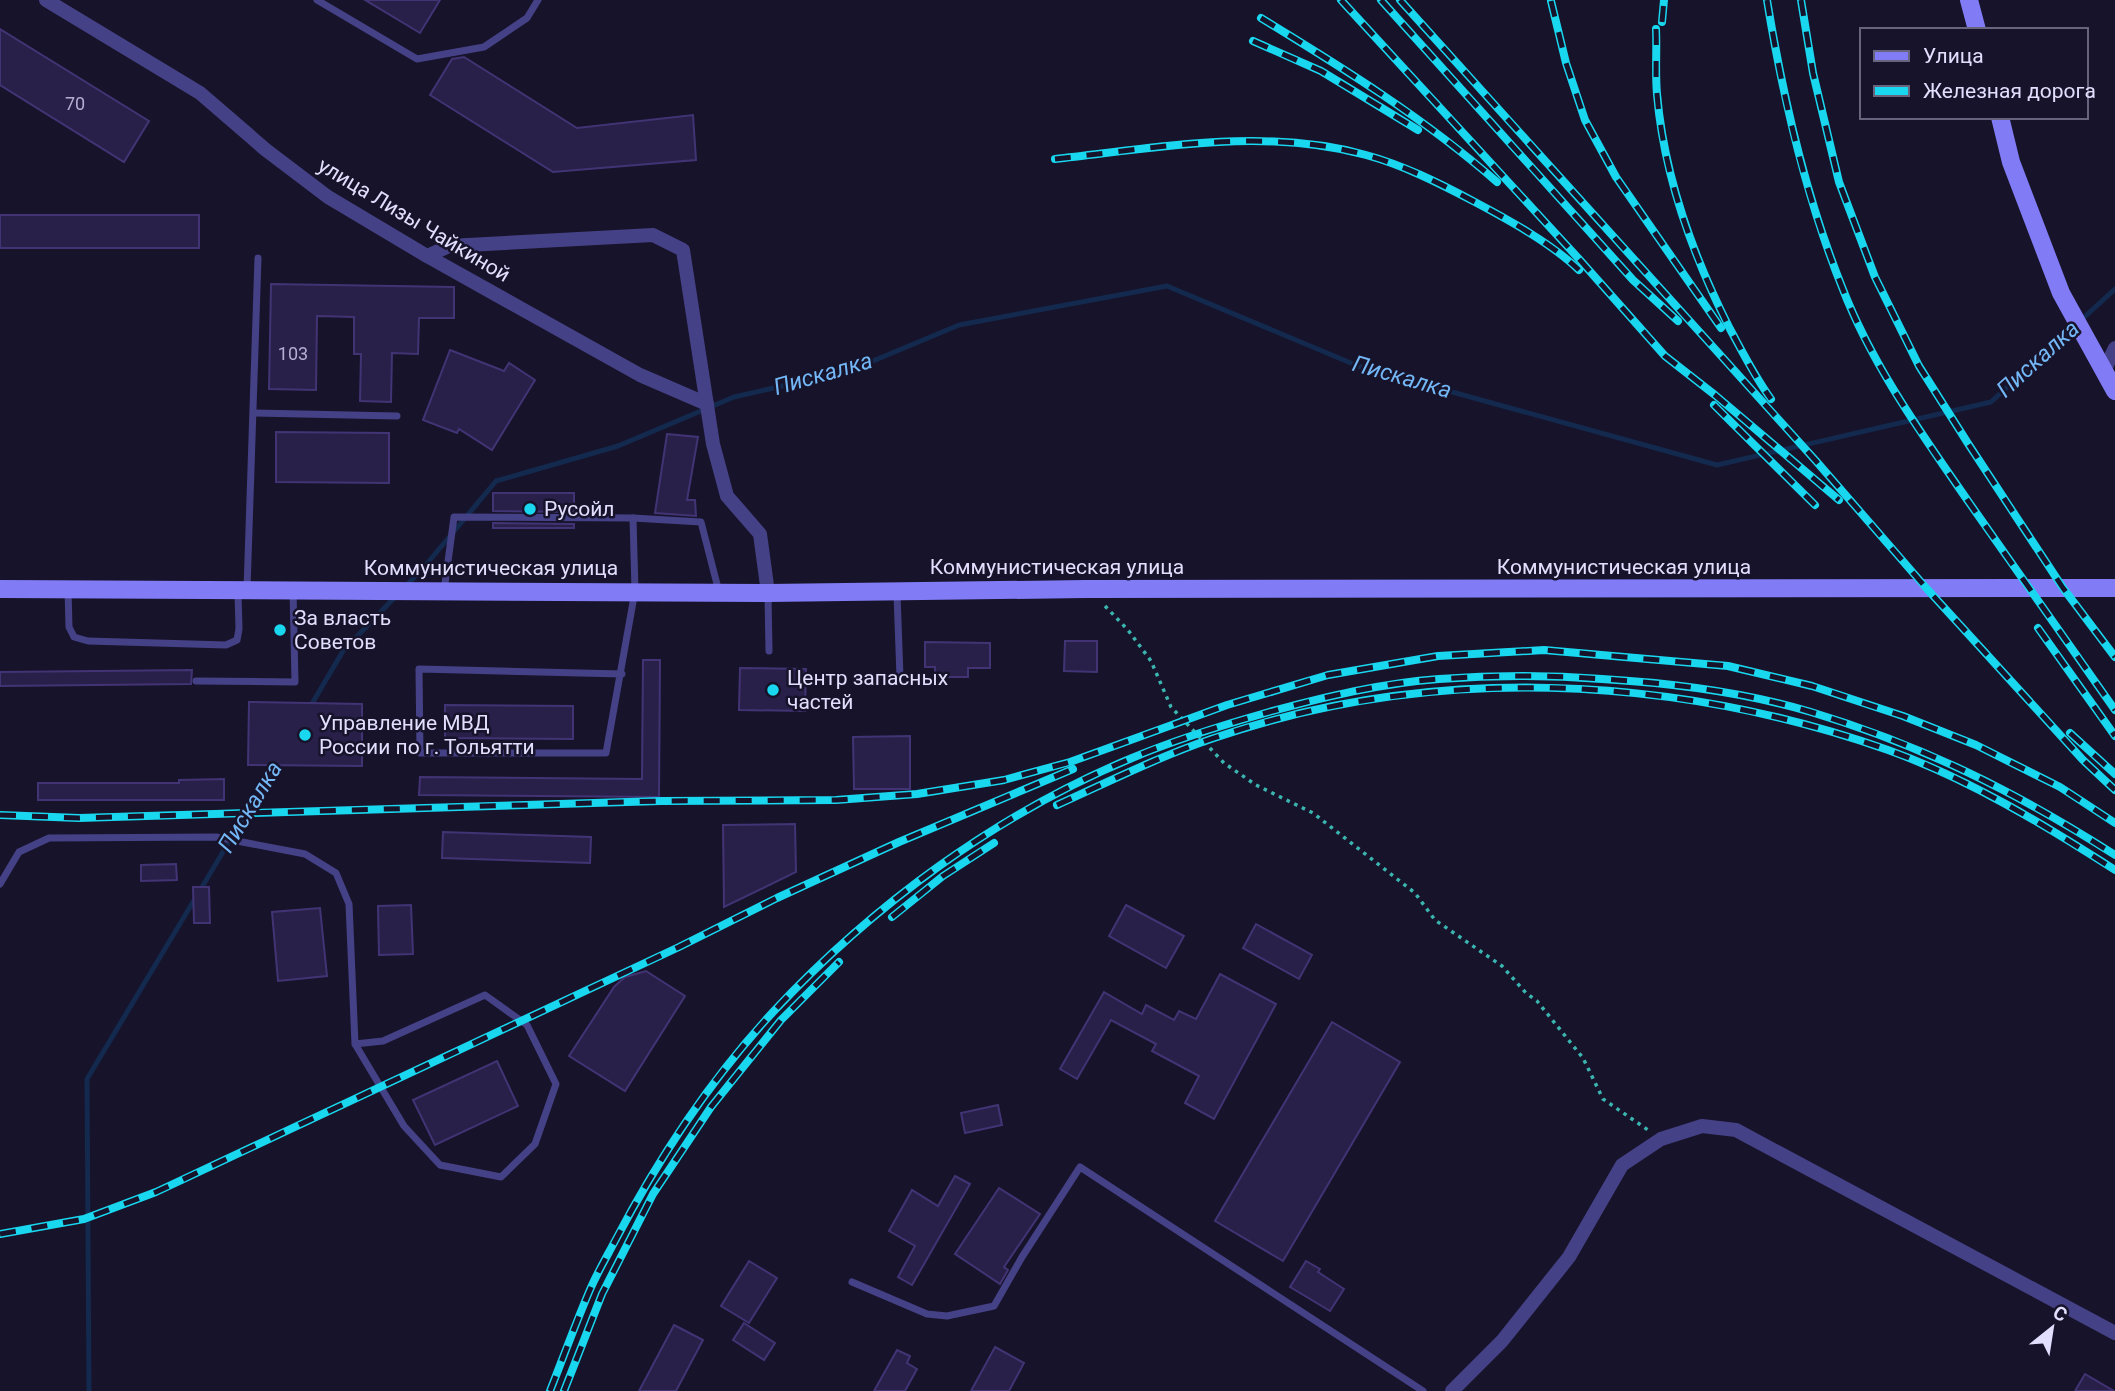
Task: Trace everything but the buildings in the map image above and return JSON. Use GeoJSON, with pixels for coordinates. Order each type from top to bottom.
{"type":"FeatureCollection","features":[{"type":"Feature","properties":{"kind":"main road"},"geometry":{"type":"LineString","coordinates":[[1969,0],[1976,28]]}},
{"type":"Feature","properties":{"kind":"main road"},"geometry":{"type":"LineString","coordinates":[[2000,119],[2011,162],[2061,293],[2115,391]]}},
{"type":"Feature","properties":{"kind":"main road","name":"Коммунистическая улица"},"geometry":{"type":"LineString","coordinates":[[0,589],[768,593],[1086,589],[2115,588]]}},
{"type":"Feature","properties":{"kind":"street","name":"улица Лизы Чайкиной"},"geometry":{"type":"LineString","coordinates":[[46,0],[200,93],[266,150],[328,197],[427,256],[640,375],[707,404]]}},
{"type":"Feature","properties":{"kind":"street"},"geometry":{"type":"LineString","coordinates":[[427,256],[449,246],[653,235],[683,250],[713,444],[727,496],[760,534],[768,593]]}},
{"type":"Feature","properties":{"kind":"street"},"geometry":{"type":"LineString","coordinates":[[2104,371],[2115,348]]}},
{"type":"Feature","properties":{"kind":"street"},"geometry":{"type":"LineString","coordinates":[[1452,1391],[1502,1341],[1569,1256],[1622,1165],[1661,1139],[1702,1126],[1736,1130],[2115,1333]]}},
{"type":"Feature","properties":{"kind":"lane"},"geometry":{"type":"LineString","coordinates":[[317,0],[418,59],[484,47],[527,18],[538,0]]}},
{"type":"Feature","properties":{"kind":"lane"},"geometry":{"type":"LineString","coordinates":[[68,589],[69,627],[74,637],[88,641],[226,645],[236,640],[243,589],[254,413],[258,258]]}},
{"type":"Feature","properties":{"kind":"lane"},"geometry":{"type":"LineString","coordinates":[[254,413],[397,416]]}},
{"type":"Feature","properties":{"kind":"lane"},"geometry":{"type":"LineString","coordinates":[[444,591],[454,517],[633,518],[701,522],[719,593]]}},
{"type":"Feature","properties":{"kind":"lane"},"geometry":{"type":"LineString","coordinates":[[622,674],[419,669],[420,753],[606,753],[622,674],[635,591],[633,518]]}},
{"type":"Feature","properties":{"kind":"lane"},"geometry":{"type":"LineString","coordinates":[[196,681],[295,682],[293,589]]}},
{"type":"Feature","properties":{"kind":"lane"},"geometry":{"type":"LineString","coordinates":[[897,592],[900,677]]}},
{"type":"Feature","properties":{"kind":"lane"},"geometry":{"type":"LineString","coordinates":[[768,593],[769,651]]}},
{"type":"Feature","properties":{"kind":"lane"},"geometry":{"type":"LineString","coordinates":[[0,884],[19,852],[50,838],[216,837],[305,854],[336,873],[349,904],[355,1044],[404,1126],[440,1165],[501,1177],[536,1144],[556,1084],[527,1025],[485,995],[383,1041],[355,1044]]}},
{"type":"Feature","properties":{"kind":"lane"},"geometry":{"type":"LineString","coordinates":[[852,1282],[927,1314],[947,1316],[994,1306],[1080,1167],[1423,1391]]}},
{"type":"Feature","properties":{"kind":"path"},"geometry":{"type":"LineString","coordinates":[[1086,589],[1129,629],[1151,661],[1171,707],[1224,762],[1256,785],[1313,813],[1415,894],[1435,920],[1502,966],[1526,993],[1537,1001],[1583,1058],[1603,1099],[1661,1139]]}},
{"type":"Feature","properties":{"kind":"waterway","name":"Пискалка"},"geometry":{"type":"LineString","coordinates":[[405,587],[496,481],[618,446],[734,397],[849,371],[959,325],[1167,286],[1358,366],[1717,465],[1991,402],[2115,289]]}},
{"type":"Feature","properties":{"kind":"waterway","name":"Пискалка"},"geometry":{"type":"LineString","coordinates":[[310,707],[343,651],[396,596]]}},
{"type":"Feature","properties":{"kind":"waterway","name":"Пискалка"},"geometry":{"type":"LineString","coordinates":[[89,1391],[87,1079],[278,760]]}},
{"type":"Feature","properties":{"kind":"railway"},"geometry":{"type":"LineString","coordinates":[[1341,0],[1665,356],[1839,500]]}},
{"type":"Feature","properties":{"kind":"railway"},"geometry":{"type":"LineString","coordinates":[[1381,0],[1633,280],[1678,321]]}},
{"type":"Feature","properties":{"kind":"railway"},"geometry":{"type":"LineString","coordinates":[[1400,0],[1816,461],[1928,590],[2083,760],[2115,790]]}},
{"type":"Feature","properties":{"kind":"railway"},"geometry":{"type":"LineString","coordinates":[[1662,22],[1664,0]]}},
{"type":"Feature","properties":{"kind":"railway"},"geometry":{"type":"LineString","coordinates":[[1767,0],[1780,73],[1806,182],[1854,316],[1883,371],[1933,450],[2115,710]]}},
{"type":"Feature","properties":{"kind":"railway"},"geometry":{"type":"LineString","coordinates":[[1801,0],[1813,73],[1839,182],[1875,277],[1919,366],[2063,588],[2115,657]]}},
{"type":"Feature","properties":{"kind":"railway"},"geometry":{"type":"LineString","coordinates":[[1551,1],[1566,63],[1585,120],[1616,177],[1721,328]]}},
{"type":"Feature","properties":{"kind":"railway"},"geometry":{"type":"LineString","coordinates":[[1261,18],[1412,115],[1497,182]]}},
{"type":"Feature","properties":{"kind":"railway"},"geometry":{"type":"LineString","coordinates":[[1656,29],[1656,86],[1661,125],[1673,186],[1682,215],[1704,273],[1730,329],[1771,399]]}},
{"type":"Feature","properties":{"kind":"railway"},"geometry":{"type":"LineString","coordinates":[[1253,41],[1321,71],[1418,130]]}},
{"type":"Feature","properties":{"kind":"railway"},"geometry":{"type":"LineString","coordinates":[[1055,159],[1210,142],[1250,141],[1289,142],[1366,155],[1407,169],[1500,216],[1555,250],[1579,270]]}},
{"type":"Feature","properties":{"kind":"railway"},"geometry":{"type":"LineString","coordinates":[[1714,405],[1815,505]]}},
{"type":"Feature","properties":{"kind":"railway"},"geometry":{"type":"LineString","coordinates":[[2038,628],[2115,736]]}},
{"type":"Feature","properties":{"kind":"railway"},"geometry":{"type":"LineString","coordinates":[[0,815],[79,818],[661,801],[836,800],[917,794],[1004,780],[1070,762],[1227,705],[1328,675],[1438,656],[1544,650],[1728,666],[1812,686],[1903,716],[1976,745],[2060,787],[2115,823]]}},
{"type":"Feature","properties":{"kind":"railway"},"geometry":{"type":"LineString","coordinates":[[550,1391],[595,1279],[649,1180],[686,1121],[728,1065],[773,1012],[852,935],[895,899],[985,835],[1082,781],[1183,739],[1311,701],[1418,681],[1541,676],[1681,686],[1786,705],[1892,740],[2005,791],[2115,855]]}},
{"type":"Feature","properties":{"kind":"railway"},"geometry":{"type":"LineString","coordinates":[[1057,805],[1133,770],[1211,739],[1294,715],[1378,698],[1464,689],[1550,688],[1637,693],[1722,706],[1806,725],[1888,750],[1948,775],[2033,819],[2115,870]]}},
{"type":"Feature","properties":{"kind":"railway"},"geometry":{"type":"LineString","coordinates":[[2070,733],[2115,774]]}},
{"type":"Feature","properties":{"kind":"railway"},"geometry":{"type":"LineString","coordinates":[[0,1234],[84,1219],[156,1192],[679,947],[777,898],[899,842],[1073,769]]}},
{"type":"Feature","properties":{"kind":"railway"},"geometry":{"type":"LineString","coordinates":[[892,917],[943,876],[994,843]]}},
{"type":"Feature","properties":{"kind":"railway"},"geometry":{"type":"LineString","coordinates":[[564,1391],[602,1294],[653,1194],[711,1107],[781,1020],[839,962]]}},
{"type":"Feature","properties":{"kind":"place","name":"Русойл"},"geometry":{"type":"Point","coordinates":[530,509]}},
{"type":"Feature","properties":{"kind":"place","name":"За власть Советов"},"geometry":{"type":"Point","coordinates":[280,630]}},
{"type":"Feature","properties":{"kind":"place","name":"Центр запасных частей"},"geometry":{"type":"Point","coordinates":[773,690]}},
{"type":"Feature","properties":{"kind":"place","name":"Управление МВД России по г. Тольятти"},"geometry":{"type":"Point","coordinates":[305,735]}}]}
